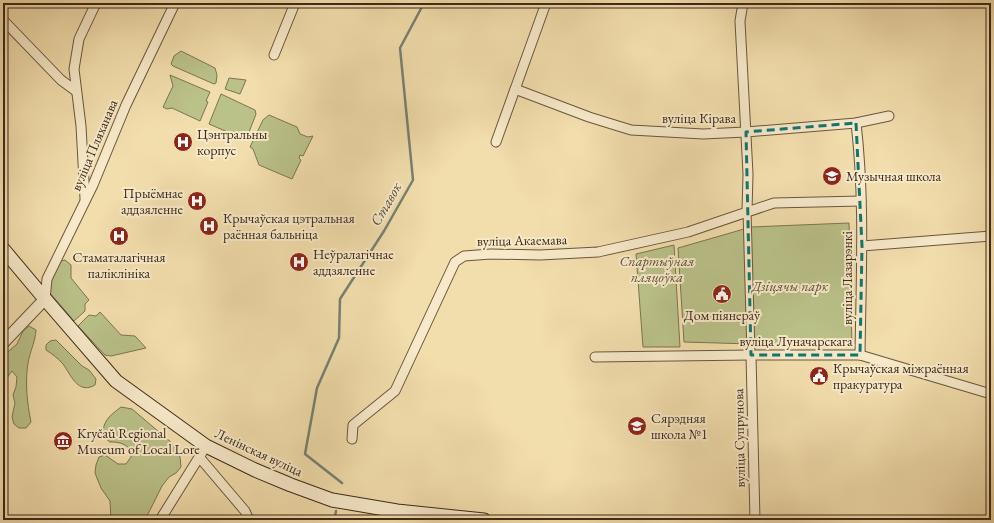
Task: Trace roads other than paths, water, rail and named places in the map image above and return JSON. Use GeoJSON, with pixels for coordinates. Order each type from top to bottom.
{"type":"FeatureCollection","features":[{"type":"Feature","properties":{"kind":"main road","name":"Ленінская вуліца"},"geometry":{"type":"LineString","coordinates":[[3,249],[116,380],[206,446],[291,486],[332,500],[397,511],[484,520]]}},
{"type":"Feature","properties":{"kind":"street"},"geometry":{"type":"LineString","coordinates":[[86,200],[81,126],[74,69],[79,39],[96,3]]}},
{"type":"Feature","properties":{"kind":"street","name":"вуліца Пляханава"},"geometry":{"type":"LineString","coordinates":[[45,299],[47,278],[86,200],[126,105],[175,3]]}},
{"type":"Feature","properties":{"kind":"street"},"geometry":{"type":"LineString","coordinates":[[274,55],[296,3]]}},
{"type":"Feature","properties":{"kind":"street"},"geometry":{"type":"LineString","coordinates":[[496,142],[546,3]]}},
{"type":"Feature","properties":{"kind":"street"},"geometry":{"type":"LineString","coordinates":[[743,3],[740,21],[748,174],[747,211],[751,355]]}},
{"type":"Feature","properties":{"kind":"street"},"geometry":{"type":"LineString","coordinates":[[3,20],[61,80],[76,91]]}},
{"type":"Feature","properties":{"kind":"street","name":"вуліца Кірава"},"geometry":{"type":"LineString","coordinates":[[514,89],[582,115],[631,130],[703,134],[746,132],[856,123],[889,116]]}},
{"type":"Feature","properties":{"kind":"street","name":"вуліца Лазарэнкі"},"geometry":{"type":"LineString","coordinates":[[856,123],[860,160],[862,246],[860,355]]}},
{"type":"Feature","properties":{"kind":"street","name":"вуліца Акаемава"},"geometry":{"type":"LineString","coordinates":[[352,439],[353,425],[395,391],[455,262],[464,256],[491,254],[540,255],[598,252],[688,232],[774,203],[860,201]]}},
{"type":"Feature","properties":{"kind":"street"},"geometry":{"type":"LineString","coordinates":[[862,246],[991,236]]}},
{"type":"Feature","properties":{"kind":"street"},"geometry":{"type":"LineString","coordinates":[[3,343],[45,299]]}},
{"type":"Feature","properties":{"kind":"street","name":"вуліца Супрунова"},"geometry":{"type":"LineString","coordinates":[[751,355],[756,520]]}},
{"type":"Feature","properties":{"kind":"street","name":"вуліца Луначарскага"},"geometry":{"type":"LineString","coordinates":[[595,357],[860,355],[991,394]]}},
{"type":"Feature","properties":{"kind":"street"},"geometry":{"type":"LineString","coordinates":[[160,520],[200,458],[206,446]]}},
{"type":"Feature","properties":{"kind":"street"},"geometry":{"type":"LineString","coordinates":[[200,458],[245,510],[248,520]]}},
{"type":"Feature","properties":{"kind":"waterway","name":"Ставок"},"geometry":{"type":"LineString","coordinates":[[342,483],[305,454],[317,388],[339,338],[340,299],[384,231],[413,180],[400,48],[424,3]]}},
{"type":"Feature","properties":{"kind":"waterway","name":"Ставок"},"geometry":{"type":"LineString","coordinates":[[334,520],[336,511]]}},
{"type":"Feature","properties":{"kind":"place","name":"Цэнтральны корпус"},"geometry":{"type":"Point","coordinates":[183,142]}},
{"type":"Feature","properties":{"kind":"place","name":"Музычная школа"},"geometry":{"type":"Point","coordinates":[832,176]}},
{"type":"Feature","properties":{"kind":"place","name":"Прыёмнае аддзяленне"},"geometry":{"type":"Point","coordinates":[197,201]}},
{"type":"Feature","properties":{"kind":"place","name":"Крычаўская цэтральная раённая бальніца"},"geometry":{"type":"Point","coordinates":[209,226]}},
{"type":"Feature","properties":{"kind":"place","name":"Стаматалагічная паліклініка"},"geometry":{"type":"Point","coordinates":[119,236]}},
{"type":"Feature","properties":{"kind":"place","name":"Неўралагічнае аддзяленне"},"geometry":{"type":"Point","coordinates":[299,262]}},
{"type":"Feature","properties":{"kind":"place","name":"Дом піянераў"},"geometry":{"type":"Point","coordinates":[722,294]}},
{"type":"Feature","properties":{"kind":"place","name":"Крычаўская міжраённая пракуратура"},"geometry":{"type":"Point","coordinates":[819,376]}},
{"type":"Feature","properties":{"kind":"place","name":"Сярэдняя школа №1"},"geometry":{"type":"Point","coordinates":[637,426]}},
{"type":"Feature","properties":{"kind":"place","name":"Kryčaŭ Regional Museum of Local Lore"},"geometry":{"type":"Point","coordinates":[63,441]}},
{"type":"Feature","properties":{"kind":"park label","name":"Спартыўная пляцоўка"},"geometry":{"type":"Point","coordinates":[657,270]}},
{"type":"Feature","properties":{"kind":"park label","name":"Дзіцячы парк"},"geometry":{"type":"Point","coordinates":[790,286]}}]}
